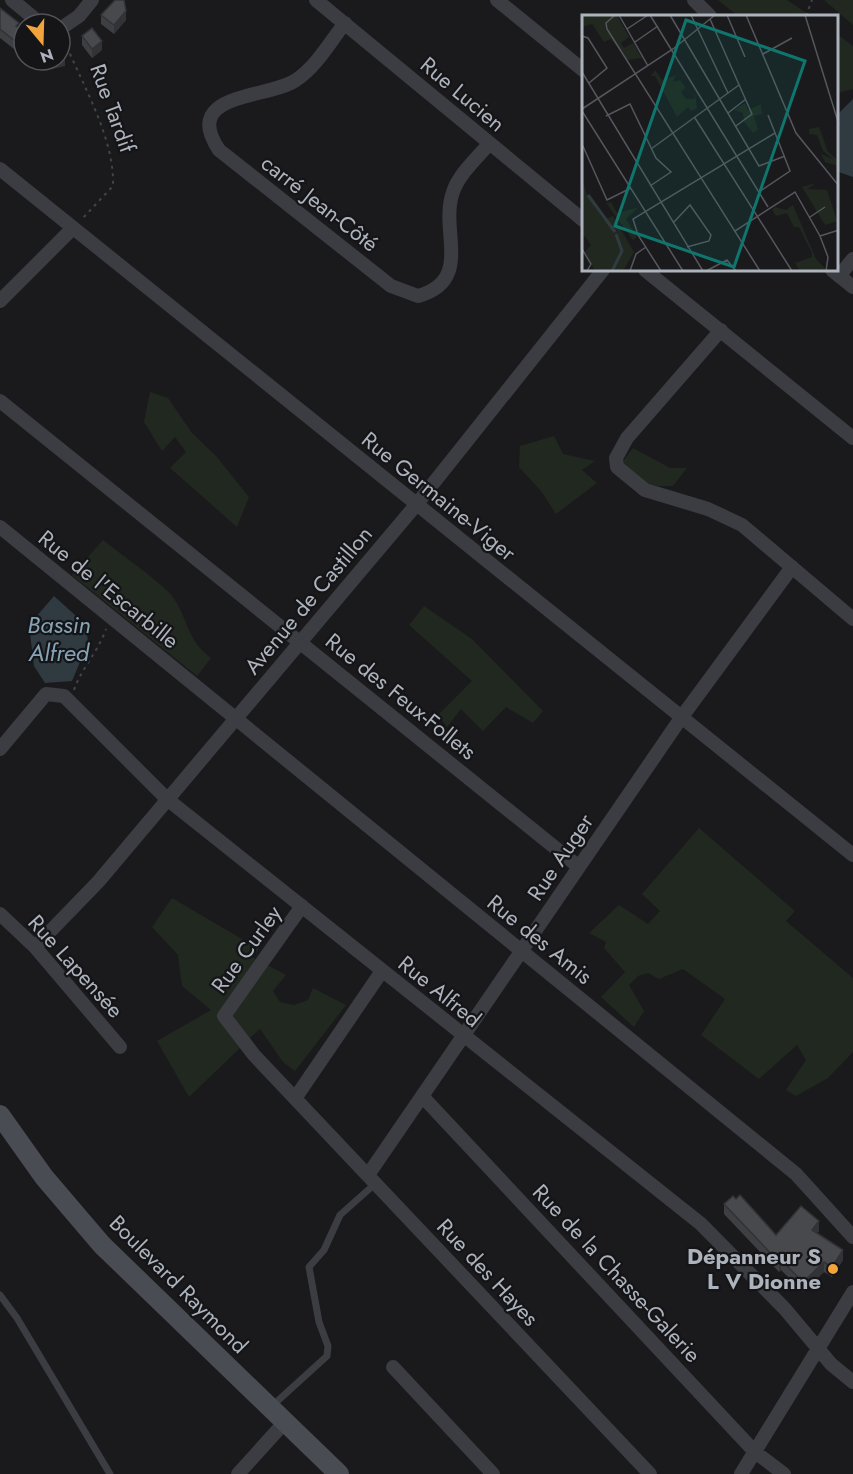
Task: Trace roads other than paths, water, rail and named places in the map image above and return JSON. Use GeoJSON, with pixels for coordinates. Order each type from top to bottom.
{"type":"FeatureCollection","features":[{"type":"Feature","properties":{"kind":"street"},"geometry":{"type":"LineString","coordinates":[[12,0],[26,12]]}},
{"type":"Feature","properties":{"kind":"street"},"geometry":{"type":"LineString","coordinates":[[72,21],[92,0]]}},
{"type":"Feature","properties":{"kind":"street","name":"Rue Lucien"},"geometry":{"type":"LineString","coordinates":[[316,0],[582,219]]}},
{"type":"Feature","properties":{"kind":"street"},"geometry":{"type":"LineString","coordinates":[[496,0],[582,69]]}},
{"type":"Feature","properties":{"kind":"street"},"geometry":{"type":"LineString","coordinates":[[694,0],[709,15]]}},
{"type":"Feature","properties":{"kind":"street","name":"carré Jean-Côté"},"geometry":{"type":"LineString","coordinates":[[345,23],[297,80],[274,90],[239,96],[217,109],[210,119],[209,131],[219,150],[391,286],[406,294],[418,296],[438,287],[447,278],[451,268],[450,205],[453,192],[489,144]]}},
{"type":"Feature","properties":{"kind":"street","name":"Rue Germaine-Viger"},"geometry":{"type":"LineString","coordinates":[[0,169],[853,855]]}},
{"type":"Feature","properties":{"kind":"street"},"geometry":{"type":"LineString","coordinates":[[0,301],[73,228]]}},
{"type":"Feature","properties":{"kind":"street"},"geometry":{"type":"LineString","coordinates":[[838,271],[853,259]]}},
{"type":"Feature","properties":{"kind":"street","name":"Avenue de Castillon"},"geometry":{"type":"LineString","coordinates":[[35,947],[98,882],[416,505],[601,272]]}},
{"type":"Feature","properties":{"kind":"street"},"geometry":{"type":"LineString","coordinates":[[648,272],[853,438]]}},
{"type":"Feature","properties":{"kind":"street"},"geometry":{"type":"LineString","coordinates":[[835,273],[853,287]]}},
{"type":"Feature","properties":{"kind":"street"},"geometry":{"type":"LineString","coordinates":[[721,330],[627,438],[616,458],[617,467],[645,490],[708,509],[742,525],[853,619]]}},
{"type":"Feature","properties":{"kind":"street","name":"Rue des Feux-Follets"},"geometry":{"type":"LineString","coordinates":[[0,401],[579,867]]}},
{"type":"Feature","properties":{"kind":"street","name":"Rue de l'Escarbille"},"geometry":{"type":"LineString","coordinates":[[3,535],[191,683]]}},
{"type":"Feature","properties":{"kind":"street","name":"Rue Auger"},"geometry":{"type":"LineString","coordinates":[[372,1179],[422,1096],[521,951],[681,718],[792,567]]}},
{"type":"Feature","properties":{"kind":"street","name":"Rue des Amis"},"geometry":{"type":"LineString","coordinates":[[191,683],[796,1174],[853,1237]]}},
{"type":"Feature","properties":{"kind":"street","name":"Rue Alfred"},"geometry":{"type":"LineString","coordinates":[[0,749],[46,694],[64,696],[167,799],[463,1037],[701,1224],[786,1309],[831,1364],[853,1382]]}},
{"type":"Feature","properties":{"kind":"street","name":"Rue Curley"},"geometry":{"type":"LineString","coordinates":[[224,1016],[302,906]]}},
{"type":"Feature","properties":{"kind":"street","name":"Rue Lapensée"},"geometry":{"type":"LineString","coordinates":[[0,914],[35,947],[120,1047]]}},
{"type":"Feature","properties":{"kind":"street"},"geometry":{"type":"LineString","coordinates":[[296,1097],[382,971]]}},
{"type":"Feature","properties":{"kind":"street","name":"Rue des Hayes"},"geometry":{"type":"LineString","coordinates":[[224,1016],[255,1055],[650,1474]]}},
{"type":"Feature","properties":{"kind":"street","name":"Rue de la Chasse-Galerie"},"geometry":{"type":"LineString","coordinates":[[422,1096],[755,1452],[784,1474]]}},
{"type":"Feature","properties":{"kind":"street","name":"Boulevard Raymond"},"geometry":{"type":"LineString","coordinates":[[0,1115],[44,1177],[102,1245],[339,1474]]}},
{"type":"Feature","properties":{"kind":"street"},"geometry":{"type":"LineString","coordinates":[[741,1474],[853,1292]]}},
{"type":"Feature","properties":{"kind":"street"},"geometry":{"type":"LineString","coordinates":[[393,1367],[493,1474]]}},
{"type":"Feature","properties":{"kind":"street"},"geometry":{"type":"LineString","coordinates":[[237,1474],[285,1422]]}},
{"type":"Feature","properties":{"kind":"lane"},"geometry":{"type":"LineString","coordinates":[[270,1408],[286,1390],[327,1356],[328,1346],[319,1322],[309,1267],[324,1250],[340,1215],[372,1179]]}},
{"type":"Feature","properties":{"kind":"lane"},"geometry":{"type":"LineString","coordinates":[[0,1295],[17,1318],[111,1474]]}},
{"type":"Feature","properties":{"kind":"water"},"geometry":{"type":"Polygon","coordinates":[[[853,99],[853,177],[838,172],[838,114],[853,99]]]}},
{"type":"Feature","properties":{"kind":"water","name":"Bassin Alfred"},"geometry":{"type":"Polygon","coordinates":[[[54,596],[86,625],[88,643],[72,681],[45,683],[34,666],[29,625],[54,596]]]}},
{"type":"Feature","properties":{"kind":"place","name":"Dépanneur S L V Dionne"},"geometry":{"type":"Point","coordinates":[833,1269]}}]}
